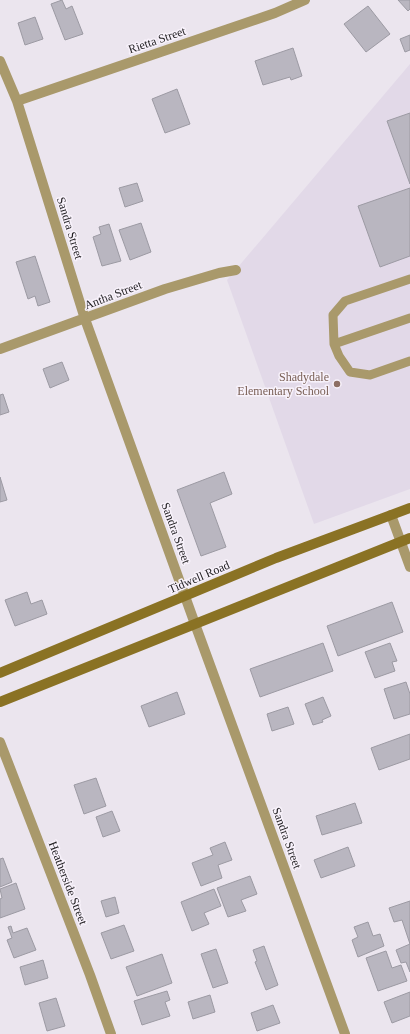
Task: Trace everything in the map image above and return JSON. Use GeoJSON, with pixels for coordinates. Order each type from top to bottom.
{"type":"FeatureCollection","features":[{"type":"Feature","properties":{"kind":"main road","name":"Tidwell Road"},"geometry":{"type":"LineString","coordinates":[[0,673],[186,597],[276,558],[410,508]]}},
{"type":"Feature","properties":{"kind":"main road"},"geometry":{"type":"LineString","coordinates":[[0,702],[405,540]]}},
{"type":"Feature","properties":{"kind":"street","name":"Rietta Street"},"geometry":{"type":"LineString","coordinates":[[17,101],[275,13],[305,0]]}},
{"type":"Feature","properties":{"kind":"street","name":"Sandra Street"},"geometry":{"type":"LineString","coordinates":[[0,61],[17,101],[85,319],[345,1034]]}},
{"type":"Feature","properties":{"kind":"street","name":"Antha Street"},"geometry":{"type":"LineString","coordinates":[[0,349],[164,289],[219,273],[236,270]]}},
{"type":"Feature","properties":{"kind":"street"},"geometry":{"type":"LineString","coordinates":[[391,514],[405,540],[410,567]]}},
{"type":"Feature","properties":{"kind":"street","name":"Heatherside Street"},"geometry":{"type":"LineString","coordinates":[[0,742],[111,1034]]}},
{"type":"Feature","properties":{"kind":"lane"},"geometry":{"type":"LineString","coordinates":[[410,278],[345,301],[333,315],[334,344],[339,356],[350,372],[370,376],[410,361]]}},
{"type":"Feature","properties":{"kind":"lane"},"geometry":{"type":"LineString","coordinates":[[334,344],[410,318]]}},
{"type":"Feature","properties":{"kind":"shaded area","name":"Shadydale Elementary School"},"geometry":{"type":"Polygon","coordinates":[[[410,64],[410,489],[314,524],[227,280],[410,64]]]}},
{"type":"Feature","properties":{"kind":"building"},"geometry":{"type":"Polygon","coordinates":[[[62,0],[66,9],[72,6],[83,34],[65,40],[51,4],[62,0]]]}},
{"type":"Feature","properties":{"kind":"building"},"geometry":{"type":"Polygon","coordinates":[[[398,0],[410,0],[410,9],[408,11],[398,0]]]}},
{"type":"Feature","properties":{"kind":"building"},"geometry":{"type":"Polygon","coordinates":[[[368,6],[390,34],[366,52],[344,24],[368,6]]]}},
{"type":"Feature","properties":{"kind":"building"},"geometry":{"type":"Polygon","coordinates":[[[35,17],[43,39],[25,45],[18,23],[35,17]]]}},
{"type":"Feature","properties":{"kind":"building"},"geometry":{"type":"Polygon","coordinates":[[[410,35],[410,50],[405,52],[400,39],[410,35]]]}},
{"type":"Feature","properties":{"kind":"building"},"geometry":{"type":"Polygon","coordinates":[[[293,48],[302,76],[291,80],[290,77],[263,85],[255,61],[293,48]]]}},
{"type":"Feature","properties":{"kind":"building"},"geometry":{"type":"Polygon","coordinates":[[[177,89],[190,124],[165,133],[152,99],[177,89]]]}},
{"type":"Feature","properties":{"kind":"building"},"geometry":{"type":"Polygon","coordinates":[[[410,113],[410,184],[387,121],[410,113]]]}},
{"type":"Feature","properties":{"kind":"building"},"geometry":{"type":"Polygon","coordinates":[[[137,183],[143,201],[125,207],[119,188],[137,183]]]}},
{"type":"Feature","properties":{"kind":"building"},"geometry":{"type":"Polygon","coordinates":[[[410,188],[410,256],[380,267],[358,206],[410,188]]]}},
{"type":"Feature","properties":{"kind":"building"},"geometry":{"type":"Polygon","coordinates":[[[141,223],[151,252],[130,260],[119,230],[141,223]]]}},
{"type":"Feature","properties":{"kind":"building"},"geometry":{"type":"Polygon","coordinates":[[[109,224],[121,261],[102,266],[93,237],[101,234],[99,227],[109,224]]]}},
{"type":"Feature","properties":{"kind":"building"},"geometry":{"type":"Polygon","coordinates":[[[35,256],[50,302],[38,306],[35,296],[28,299],[16,262],[35,256]]]}},
{"type":"Feature","properties":{"kind":"building"},"geometry":{"type":"Polygon","coordinates":[[[62,362],[69,380],[50,388],[43,369],[62,362]]]}},
{"type":"Feature","properties":{"kind":"building"},"geometry":{"type":"Polygon","coordinates":[[[3,394],[9,412],[0,415],[0,395],[3,394]]]}},
{"type":"Feature","properties":{"kind":"building"},"geometry":{"type":"Polygon","coordinates":[[[224,472],[232,494],[210,503],[226,547],[201,556],[177,490],[224,472]]]}},
{"type":"Feature","properties":{"kind":"building"},"geometry":{"type":"Polygon","coordinates":[[[0,477],[7,500],[0,502],[0,477]]]}},
{"type":"Feature","properties":{"kind":"building"},"geometry":{"type":"Polygon","coordinates":[[[27,592],[31,604],[42,600],[47,614],[15,626],[5,600],[27,592]]]}},
{"type":"Feature","properties":{"kind":"building"},"geometry":{"type":"Polygon","coordinates":[[[392,602],[403,632],[338,656],[327,626],[392,602]]]}},
{"type":"Feature","properties":{"kind":"building"},"geometry":{"type":"Polygon","coordinates":[[[323,643],[333,671],[260,697],[250,669],[323,643]]]}},
{"type":"Feature","properties":{"kind":"building"},"geometry":{"type":"Polygon","coordinates":[[[390,643],[397,661],[392,662],[395,671],[375,678],[365,652],[390,643]]]}},
{"type":"Feature","properties":{"kind":"building"},"geometry":{"type":"Polygon","coordinates":[[[406,682],[410,694],[410,714],[394,719],[384,689],[406,682]]]}},
{"type":"Feature","properties":{"kind":"building"},"geometry":{"type":"Polygon","coordinates":[[[177,692],[185,714],[149,727],[141,706],[177,692]]]}},
{"type":"Feature","properties":{"kind":"building"},"geometry":{"type":"Polygon","coordinates":[[[323,697],[331,716],[322,720],[323,722],[313,725],[305,704],[323,697]]]}},
{"type":"Feature","properties":{"kind":"building"},"geometry":{"type":"Polygon","coordinates":[[[288,707],[294,724],[272,731],[267,714],[288,707]]]}},
{"type":"Feature","properties":{"kind":"building"},"geometry":{"type":"Polygon","coordinates":[[[410,734],[410,759],[379,770],[371,748],[410,734]]]}},
{"type":"Feature","properties":{"kind":"building"},"geometry":{"type":"Polygon","coordinates":[[[96,778],[106,806],[84,814],[74,785],[96,778]]]}},
{"type":"Feature","properties":{"kind":"building"},"geometry":{"type":"Polygon","coordinates":[[[355,803],[362,823],[322,835],[316,816],[355,803]]]}},
{"type":"Feature","properties":{"kind":"building"},"geometry":{"type":"Polygon","coordinates":[[[112,811],[120,831],[103,837],[96,817],[112,811]]]}},
{"type":"Feature","properties":{"kind":"building"},"geometry":{"type":"Polygon","coordinates":[[[225,842],[232,860],[218,865],[222,878],[201,886],[192,863],[213,855],[210,848],[225,842]]]}},
{"type":"Feature","properties":{"kind":"building"},"geometry":{"type":"Polygon","coordinates":[[[348,847],[355,866],[321,878],[314,860],[348,847]]]}},
{"type":"Feature","properties":{"kind":"building"},"geometry":{"type":"Polygon","coordinates":[[[3,858],[12,882],[0,887],[0,859],[3,858]]]}},
{"type":"Feature","properties":{"kind":"building"},"geometry":{"type":"Polygon","coordinates":[[[250,876],[257,894],[241,900],[246,911],[228,917],[217,888],[250,876]]]}},
{"type":"Feature","properties":{"kind":"building"},"geometry":{"type":"Polygon","coordinates":[[[16,883],[25,909],[0,918],[0,899],[2,898],[0,889],[16,883]]]}},
{"type":"Feature","properties":{"kind":"building"},"geometry":{"type":"Polygon","coordinates":[[[214,889],[221,906],[204,913],[209,924],[192,931],[181,902],[214,889]]]}},
{"type":"Feature","properties":{"kind":"building"},"geometry":{"type":"Polygon","coordinates":[[[115,897],[119,913],[106,917],[101,901],[115,897]]]}},
{"type":"Feature","properties":{"kind":"building"},"geometry":{"type":"Polygon","coordinates":[[[410,901],[410,944],[402,920],[394,922],[389,908],[410,901]]]}},
{"type":"Feature","properties":{"kind":"building"},"geometry":{"type":"Polygon","coordinates":[[[368,922],[373,936],[380,934],[384,946],[358,957],[352,940],[358,937],[354,927],[368,922]]]}},
{"type":"Feature","properties":{"kind":"building"},"geometry":{"type":"Polygon","coordinates":[[[124,925],[134,951],[111,959],[101,933],[124,925]]]}},
{"type":"Feature","properties":{"kind":"building"},"geometry":{"type":"Polygon","coordinates":[[[11,926],[13,933],[27,928],[36,950],[14,958],[7,940],[12,938],[8,927],[11,926]]]}},
{"type":"Feature","properties":{"kind":"building"},"geometry":{"type":"Polygon","coordinates":[[[410,944],[410,972],[406,962],[401,963],[396,950],[410,944]]]}},
{"type":"Feature","properties":{"kind":"building"},"geometry":{"type":"Polygon","coordinates":[[[264,946],[278,985],[266,990],[255,962],[257,961],[253,950],[264,946]]]}},
{"type":"Feature","properties":{"kind":"building"},"geometry":{"type":"Polygon","coordinates":[[[216,949],[228,983],[213,988],[201,954],[216,949]]]}},
{"type":"Feature","properties":{"kind":"building"},"geometry":{"type":"Polygon","coordinates":[[[386,951],[392,968],[401,965],[407,981],[378,991],[366,958],[386,951]]]}},
{"type":"Feature","properties":{"kind":"building"},"geometry":{"type":"Polygon","coordinates":[[[162,954],[172,983],[137,996],[126,967],[162,954]]]}},
{"type":"Feature","properties":{"kind":"building"},"geometry":{"type":"Polygon","coordinates":[[[43,960],[48,978],[25,985],[20,967],[43,960]]]}},
{"type":"Feature","properties":{"kind":"building"},"geometry":{"type":"Polygon","coordinates":[[[167,991],[170,1000],[165,1002],[170,1016],[142,1025],[134,1001],[167,991]]]}},
{"type":"Feature","properties":{"kind":"building"},"geometry":{"type":"Polygon","coordinates":[[[410,992],[410,1016],[392,1023],[384,1002],[410,992]]]}},
{"type":"Feature","properties":{"kind":"building"},"geometry":{"type":"Polygon","coordinates":[[[210,995],[215,1012],[193,1019],[188,1002],[210,995]]]}},
{"type":"Feature","properties":{"kind":"building"},"geometry":{"type":"Polygon","coordinates":[[[56,998],[65,1026],[47,1031],[39,1003],[56,998]]]}},
{"type":"Feature","properties":{"kind":"building"},"geometry":{"type":"Polygon","coordinates":[[[273,1005],[280,1023],[257,1031],[251,1013],[273,1005]]]}},
{"type":"Feature","properties":{"kind":"place","name":"Shadydale Elementary School"},"geometry":{"type":"Point","coordinates":[337,384]}}]}
